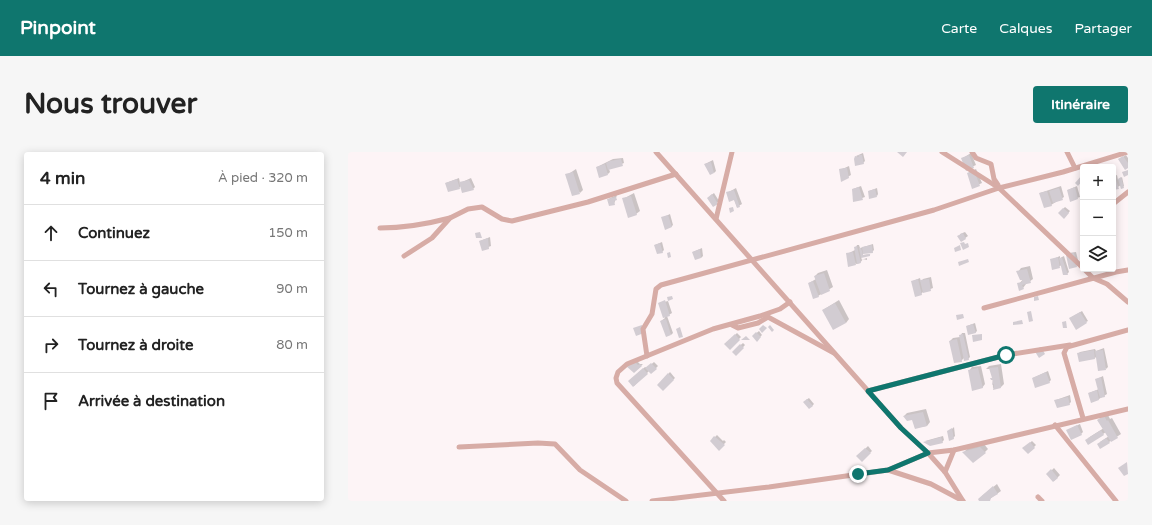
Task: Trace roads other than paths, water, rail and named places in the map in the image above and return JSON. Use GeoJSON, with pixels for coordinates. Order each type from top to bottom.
{"type":"FeatureCollection","features":[{"type":"Feature","properties":{"kind":"street"},"geometry":{"type":"LineString","coordinates":[[656,152],[901,428],[946,472],[963,501]]}},
{"type":"Feature","properties":{"kind":"street"},"geometry":{"type":"LineString","coordinates":[[716,219],[732,152]]}},
{"type":"Feature","properties":{"kind":"street"},"geometry":{"type":"LineString","coordinates":[[942,152],[999,188],[1080,264]]}},
{"type":"Feature","properties":{"kind":"street"},"geometry":{"type":"LineString","coordinates":[[972,152],[976,158],[991,164],[994,179],[999,188]]}},
{"type":"Feature","properties":{"kind":"street"},"geometry":{"type":"LineString","coordinates":[[1067,152],[1075,168]]}},
{"type":"Feature","properties":{"kind":"street"},"geometry":{"type":"LineString","coordinates":[[647,356],[643,329],[652,314],[656,289],[661,285],[934,210],[999,188],[1128,152]]}},
{"type":"Feature","properties":{"kind":"street"},"geometry":{"type":"LineString","coordinates":[[380,228],[396,228],[450,218],[468,209],[482,206],[502,219],[512,221],[588,202],[676,174]]}},
{"type":"Feature","properties":{"kind":"street"},"geometry":{"type":"LineString","coordinates":[[1116,202],[1128,192]]}},
{"type":"Feature","properties":{"kind":"street"},"geometry":{"type":"LineString","coordinates":[[404,256],[432,238],[450,218]]}},
{"type":"Feature","properties":{"kind":"street"},"geometry":{"type":"LineString","coordinates":[[984,308],[1128,270]]}},
{"type":"Feature","properties":{"kind":"street"},"geometry":{"type":"LineString","coordinates":[[1088,272],[1094,278],[1107,284],[1128,302]]}},
{"type":"Feature","properties":{"kind":"street"},"geometry":{"type":"LineString","coordinates":[[1091,272],[1094,278]]}},
{"type":"Feature","properties":{"kind":"street"},"geometry":{"type":"LineString","coordinates":[[724,501],[616,378],[618,372],[628,364],[713,329],[732,325],[780,309],[790,302]]}},
{"type":"Feature","properties":{"kind":"street"},"geometry":{"type":"LineString","coordinates":[[732,325],[738,328],[758,323],[768,317],[836,354]]}},
{"type":"Feature","properties":{"kind":"street"},"geometry":{"type":"LineString","coordinates":[[868,391],[1006,355],[1070,345],[1128,330]]}},
{"type":"Feature","properties":{"kind":"street"},"geometry":{"type":"LineString","coordinates":[[1070,345],[1064,353],[1083,418]]}},
{"type":"Feature","properties":{"kind":"street"},"geometry":{"type":"LineString","coordinates":[[652,501],[718,494],[888,470],[928,453],[954,450],[1083,418],[1128,409]]}},
{"type":"Feature","properties":{"kind":"street"},"geometry":{"type":"LineString","coordinates":[[1055,425],[1116,501]]}},
{"type":"Feature","properties":{"kind":"street"},"geometry":{"type":"LineString","coordinates":[[459,447],[538,443],[555,444],[580,470],[626,501]]}},
{"type":"Feature","properties":{"kind":"street"},"geometry":{"type":"LineString","coordinates":[[946,472],[954,450]]}},
{"type":"Feature","properties":{"kind":"street"},"geometry":{"type":"LineString","coordinates":[[888,470],[931,484],[963,501]]}}]}
